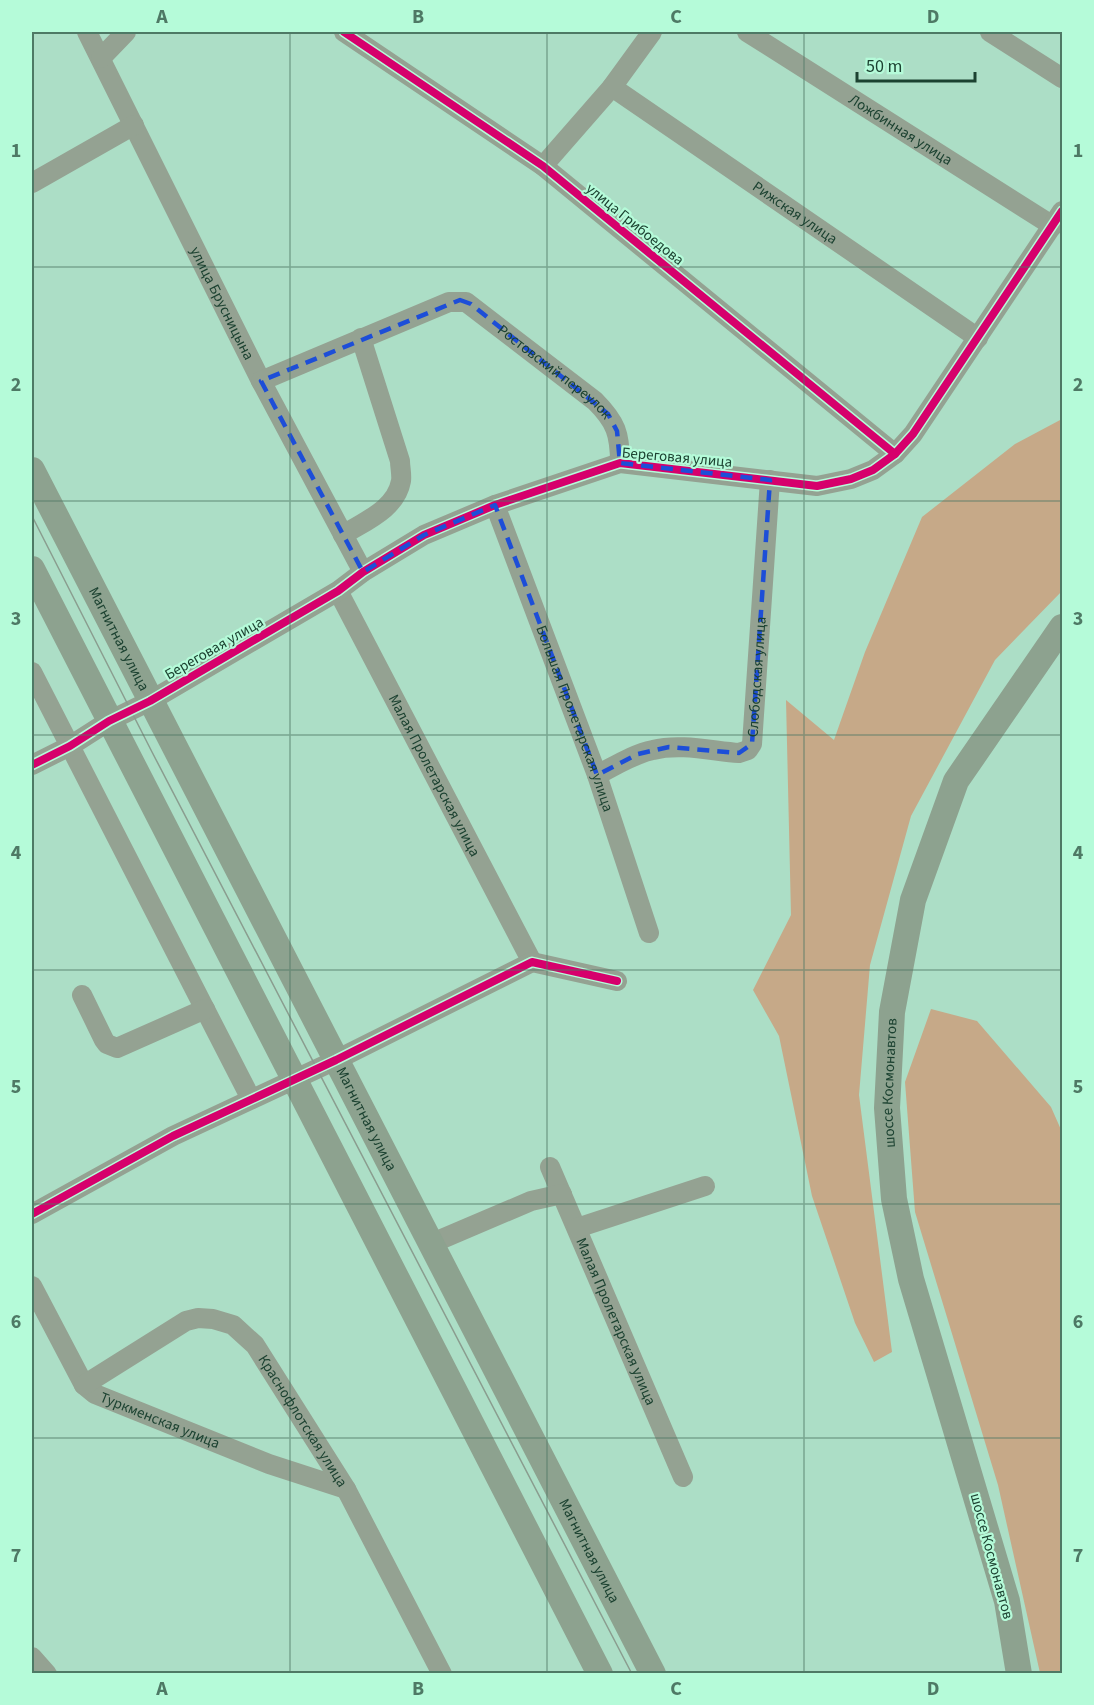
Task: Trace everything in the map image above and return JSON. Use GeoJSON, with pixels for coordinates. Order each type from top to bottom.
{"type":"FeatureCollection","features":[{"type":"Feature","properties":{"kind":"main road","name":"Магнитная улица"},"geometry":{"type":"LineString","coordinates":[[32,470],[654,1674]]}},
{"type":"Feature","properties":{"kind":"main road"},"geometry":{"type":"LineString","coordinates":[[32,569],[600,1674]]}},
{"type":"Feature","properties":{"kind":"main road","name":"шоссе Космонавтов"},"geometry":{"type":"LineString","coordinates":[[1019,1674],[1007,1601],[911,1279],[894,1199],[887,1108],[892,1012],[913,900],[956,781],[1062,627]]}},
{"type":"Feature","properties":{"kind":"street","name":"улица Брусницына"},"geometry":{"type":"LineString","coordinates":[[87,32],[261,381],[363,572]]}},
{"type":"Feature","properties":{"kind":"street"},"geometry":{"type":"LineString","coordinates":[[101,58],[126,32]]}},
{"type":"Feature","properties":{"kind":"street","name":"улица Грибоедова"},"geometry":{"type":"LineString","coordinates":[[345,32],[543,166],[895,454]]}},
{"type":"Feature","properties":{"kind":"street"},"geometry":{"type":"LineString","coordinates":[[543,166],[612,87],[652,32]]}},
{"type":"Feature","properties":{"kind":"street","name":"Ложбинная улица"},"geometry":{"type":"LineString","coordinates":[[747,32],[1058,218]]}},
{"type":"Feature","properties":{"kind":"street"},"geometry":{"type":"LineString","coordinates":[[990,32],[1062,78]]}},
{"type":"Feature","properties":{"kind":"street","name":"Рижская улица"},"geometry":{"type":"LineString","coordinates":[[612,87],[978,338]]}},
{"type":"Feature","properties":{"kind":"street"},"geometry":{"type":"LineString","coordinates":[[32,183],[134,125]]}},
{"type":"Feature","properties":{"kind":"street","name":"Береговая улица"},"geometry":{"type":"LineString","coordinates":[[32,765],[70,746],[109,721],[150,701],[338,591],[363,572],[424,535],[495,505],[620,463],[817,486],[850,479],[873,470],[895,454],[913,434],[1058,218]]}},
{"type":"Feature","properties":{"kind":"street","name":"Ростовский переулок"},"geometry":{"type":"LineString","coordinates":[[360,338],[449,302],[460,300],[471,304],[595,401],[608,414],[617,431],[620,463]]}},
{"type":"Feature","properties":{"kind":"street"},"geometry":{"type":"LineString","coordinates":[[261,381],[360,338],[400,461],[402,479],[396,496],[384,510],[343,535]]}},
{"type":"Feature","properties":{"kind":"street","name":"Слободская улица"},"geometry":{"type":"LineString","coordinates":[[597,775],[638,754],[654,749],[669,747],[739,753],[748,750],[752,744],[770,480]]}},
{"type":"Feature","properties":{"kind":"street","name":"Большая Пролетарская улица"},"geometry":{"type":"LineString","coordinates":[[495,505],[597,775],[649,933]]}},
{"type":"Feature","properties":{"kind":"street","name":"Малая Пролетарская улица"},"geometry":{"type":"LineString","coordinates":[[338,591],[532,962]]}},
{"type":"Feature","properties":{"kind":"street"},"geometry":{"type":"LineString","coordinates":[[32,672],[251,1099]]}},
{"type":"Feature","properties":{"kind":"street"},"geometry":{"type":"LineString","coordinates":[[32,1214],[174,1136],[336,1060],[532,962],[617,981]]}},
{"type":"Feature","properties":{"kind":"street"},"geometry":{"type":"LineString","coordinates":[[82,995],[104,1040],[107,1044],[117,1048],[205,1009]]}},
{"type":"Feature","properties":{"kind":"street","name":"Малая Пролетарская улица"},"geometry":{"type":"LineString","coordinates":[[550,1167],[626,1349],[683,1477]]}},
{"type":"Feature","properties":{"kind":"street"},"geometry":{"type":"LineString","coordinates":[[577,1228],[705,1186]]}},
{"type":"Feature","properties":{"kind":"street"},"geometry":{"type":"LineString","coordinates":[[430,1244],[531,1201],[562,1194]]}},
{"type":"Feature","properties":{"kind":"street","name":"Туркменская улица"},"geometry":{"type":"LineString","coordinates":[[32,1286],[84,1385],[95,1395],[269,1464],[346,1489]]}},
{"type":"Feature","properties":{"kind":"street","name":"Краснофлотская улица"},"geometry":{"type":"LineString","coordinates":[[84,1385],[186,1321],[213,1318],[233,1325],[255,1345],[346,1489],[442,1674]]}},
{"type":"Feature","properties":{"kind":"street"},"geometry":{"type":"LineString","coordinates":[[32,1658],[47,1674]]}},
{"type":"Feature","properties":{"kind":"highlighted area"},"geometry":{"type":"Polygon","coordinates":[[[460,300],[471,304],[608,414],[617,431],[620,463],[770,480],[752,744],[739,753],[669,747],[638,754],[597,775],[495,505],[424,535],[363,572],[261,381],[460,300]]]}},
{"type":"Feature","properties":{"kind":"shaded area"},"geometry":{"type":"Polygon","coordinates":[[[1062,419],[1062,591],[995,660],[911,816],[870,965],[859,1095],[892,1352],[874,1362],[855,1323],[812,1196],[779,1036],[753,990],[791,915],[786,700],[834,740],[865,652],[922,517],[1015,444],[1062,419]]]}},
{"type":"Feature","properties":{"kind":"shaded area"},"geometry":{"type":"Polygon","coordinates":[[[931,1009],[977,1021],[1051,1107],[1062,1132],[1062,1673],[1040,1673],[998,1485],[915,1212],[905,1082],[931,1009]]]}},
{"type":"Feature","properties":{"kind":"tram line"},"geometry":{"type":"LineString","coordinates":[[32,516],[152,752],[632,1674]]}},
{"type":"Feature","properties":{"kind":"cycle path"},"geometry":{"type":"LineString","coordinates":[[344,32],[543,166],[895,454]]}},
{"type":"Feature","properties":{"kind":"cycle path"},"geometry":{"type":"LineString","coordinates":[[32,765],[70,746],[109,721],[150,701],[338,591],[363,572],[424,535],[495,505],[620,463],[817,486],[851,479],[873,470],[895,454],[913,434],[1062,211]]}},
{"type":"Feature","properties":{"kind":"cycle path"},"geometry":{"type":"LineString","coordinates":[[32,1214],[173,1136],[336,1060],[532,962],[617,981]]}}]}
